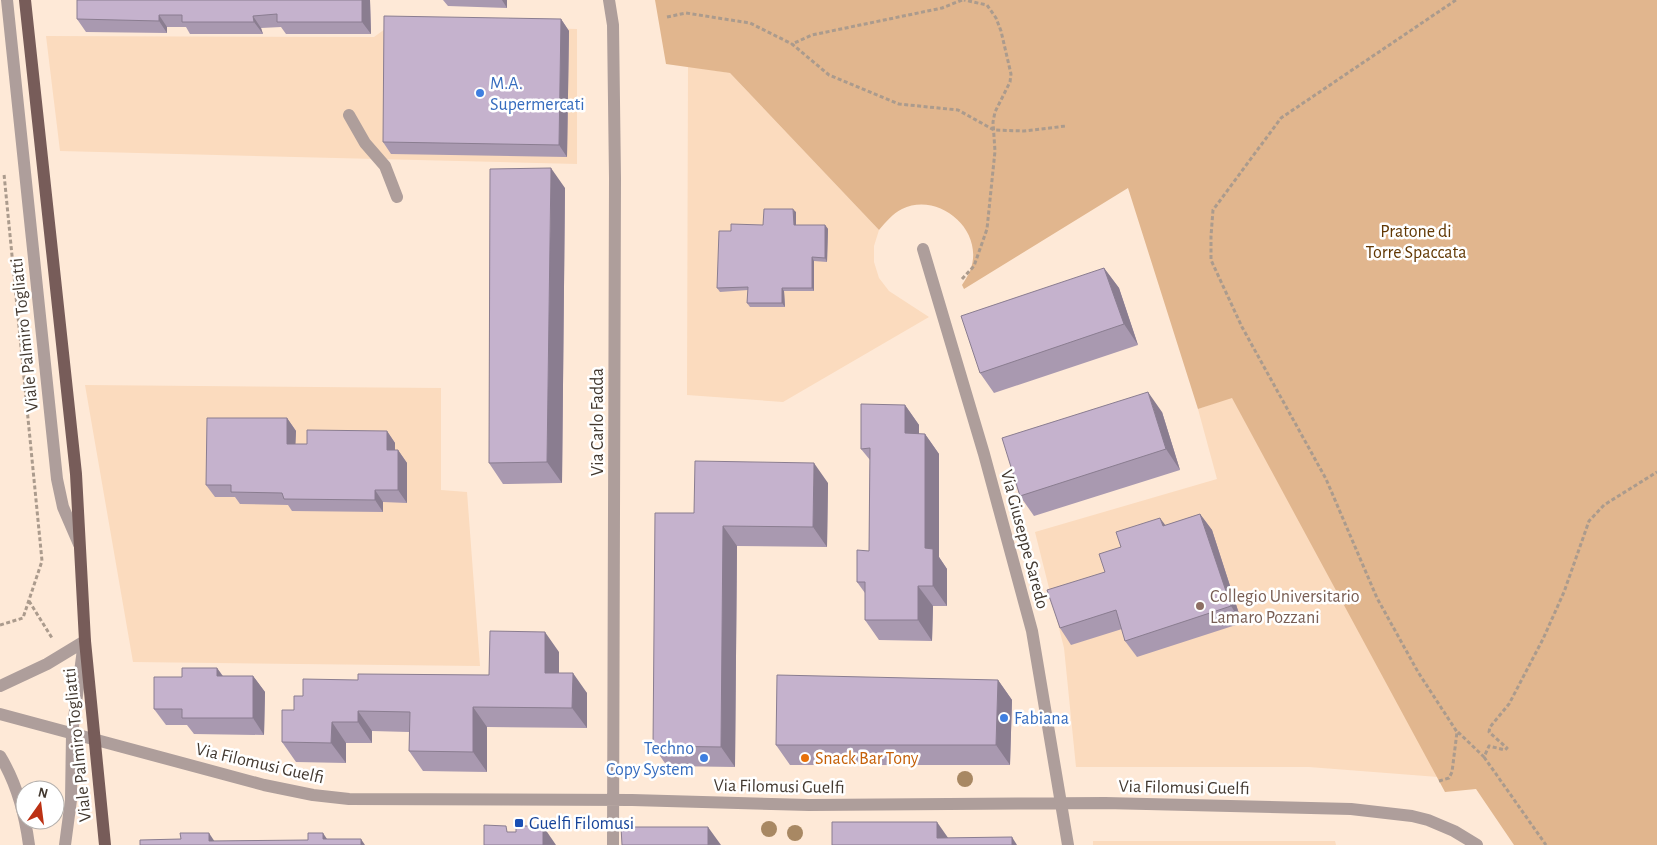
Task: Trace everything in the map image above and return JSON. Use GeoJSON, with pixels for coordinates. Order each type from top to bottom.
{"type":"FeatureCollection","features":[{"type":"Feature","properties":{"kind":"main road","name":"Viale Palmiro Togliatti"},"geometry":{"type":"LineString","coordinates":[[24,0],[76,474],[84,641],[105,845]]}},
{"type":"Feature","properties":{"kind":"street","name":"Viale Palmiro Togliatti"},"geometry":{"type":"LineString","coordinates":[[7,0],[57,478],[63,508],[79,544]]}},
{"type":"Feature","properties":{"kind":"street","name":"Via Carlo Fadda"},"geometry":{"type":"LineString","coordinates":[[610,0],[613,25],[616,178],[613,845]]}},
{"type":"Feature","properties":{"kind":"street"},"geometry":{"type":"LineString","coordinates":[[349,116],[365,143],[385,166],[397,197]]}},
{"type":"Feature","properties":{"kind":"street","name":"Via Giuseppe Saredo"},"geometry":{"type":"LineString","coordinates":[[923,249],[984,454],[1026,605],[1046,704],[1068,845]]}},
{"type":"Feature","properties":{"kind":"street","name":"Viale Palmiro Togliatti"},"geometry":{"type":"LineString","coordinates":[[66,845],[70,800],[72,734],[84,641]]}},
{"type":"Feature","properties":{"kind":"street"},"geometry":{"type":"LineString","coordinates":[[0,686],[47,664],[84,641]]}},
{"type":"Feature","properties":{"kind":"street","name":"Via Filomusi Guelfi"},"geometry":{"type":"LineString","coordinates":[[0,714],[72,734],[93,737],[264,785],[322,796],[390,801],[614,800],[809,805],[1060,803],[1351,809],[1412,816],[1440,825],[1476,845]]}},
{"type":"Feature","properties":{"kind":"street"},"geometry":{"type":"LineString","coordinates":[[0,756],[10,774],[29,845]]}},
{"type":"Feature","properties":{"kind":"path"},"geometry":{"type":"LineString","coordinates":[[792,44],[812,35],[854,28],[896,16],[942,8],[963,0],[976,0],[987,5],[996,18],[1011,74],[1006,92],[995,112],[995,151],[987,229],[974,266],[962,279]]}},
{"type":"Feature","properties":{"kind":"path"},"geometry":{"type":"LineString","coordinates":[[1456,0],[1282,118],[1213,210],[1211,260],[1242,327],[1326,478],[1377,598],[1418,672],[1452,720],[1457,732],[1484,757],[1546,845]]}},
{"type":"Feature","properties":{"kind":"path"},"geometry":{"type":"LineString","coordinates":[[667,17],[686,14],[750,23],[792,44],[829,75],[848,84],[899,104],[958,110],[994,130],[1024,131],[1066,126]]}},
{"type":"Feature","properties":{"kind":"path"},"geometry":{"type":"LineString","coordinates":[[0,625],[23,618],[42,561],[3,167]]}},
{"type":"Feature","properties":{"kind":"path"},"geometry":{"type":"LineString","coordinates":[[1484,757],[1489,746],[1505,750],[1507,748],[1489,732],[1490,727],[1509,704],[1544,639],[1564,592],[1589,521],[1604,505],[1657,472]]}},
{"type":"Feature","properties":{"kind":"path"},"geometry":{"type":"LineString","coordinates":[[28,601],[49,637],[84,641]]}},
{"type":"Feature","properties":{"kind":"path"},"geometry":{"type":"LineString","coordinates":[[1439,781],[1449,778],[1452,772],[1457,732]]}},
{"type":"Feature","properties":{"kind":"shaded area"},"geometry":{"type":"Polygon","coordinates":[[[392,24],[577,29],[577,164],[60,151],[46,36],[374,37],[392,24]]]}},
{"type":"Feature","properties":{"kind":"shaded area"},"geometry":{"type":"Polygon","coordinates":[[[688,66],[730,73],[879,230],[874,246],[874,262],[879,278],[889,291],[929,317],[783,402],[687,395],[688,66]]]}},
{"type":"Feature","properties":{"kind":"shaded area"},"geometry":{"type":"Polygon","coordinates":[[[85,385],[441,388],[441,490],[467,492],[480,666],[133,662],[85,385]]]}},
{"type":"Feature","properties":{"kind":"shaded area","name":"Collegio Universitario Lamaro Pozzani"},"geometry":{"type":"Polygon","coordinates":[[[1232,397],[1438,777],[1309,767],[1076,767],[1064,648],[1035,532],[1217,479],[1198,409],[1232,397]]]}},
{"type":"Feature","properties":{"kind":"shaded area"},"geometry":{"type":"Polygon","coordinates":[[[1093,841],[1335,841],[1336,845],[1093,845],[1093,841]]]}},
{"type":"Feature","properties":{"kind":"green space","name":"Pratone di Torre Spaccata"},"geometry":{"type":"Polygon","coordinates":[[[655,0],[1657,0],[1657,845],[1514,845],[1476,789],[1445,792],[1232,398],[1198,409],[1128,188],[964,289],[962,285],[970,271],[973,256],[971,242],[965,229],[956,218],[944,210],[930,205],[916,205],[898,211],[879,230],[730,73],[666,64],[655,0]]]}},
{"type":"Feature","properties":{"kind":"building"},"geometry":{"type":"Polygon","coordinates":[[[77,0],[362,0],[362,22],[277,22],[277,14],[253,16],[254,22],[182,22],[182,15],[159,15],[159,21],[77,19],[77,0]]]}},
{"type":"Feature","properties":{"kind":"building","name":"M.A. Supermercati"},"geometry":{"type":"Polygon","coordinates":[[[384,16],[561,19],[559,145],[383,142],[384,16]]]}},
{"type":"Feature","properties":{"kind":"building"},"geometry":{"type":"Polygon","coordinates":[[[551,168],[547,462],[489,463],[490,169],[551,168]]]}},
{"type":"Feature","properties":{"kind":"building"},"geometry":{"type":"Polygon","coordinates":[[[764,209],[793,209],[794,225],[825,225],[825,258],[812,257],[812,288],[782,288],[782,303],[747,303],[748,287],[717,288],[719,231],[731,231],[731,224],[763,225],[764,209]]]}},
{"type":"Feature","properties":{"kind":"building"},"geometry":{"type":"Polygon","coordinates":[[[1104,268],[1124,324],[980,373],[961,316],[1104,268]]]}},
{"type":"Feature","properties":{"kind":"building"},"geometry":{"type":"Polygon","coordinates":[[[1148,392],[1166,449],[1020,496],[1002,438],[1148,392]]]}},
{"type":"Feature","properties":{"kind":"building"},"geometry":{"type":"Polygon","coordinates":[[[861,404],[905,405],[905,433],[925,434],[925,548],[933,549],[933,586],[918,586],[918,620],[865,620],[865,582],[857,582],[857,550],[869,551],[870,448],[861,449],[861,404]]]}},
{"type":"Feature","properties":{"kind":"building"},"geometry":{"type":"Polygon","coordinates":[[[207,418],[287,418],[287,444],[307,444],[307,430],[387,431],[387,450],[398,450],[398,490],[375,490],[375,500],[284,499],[282,493],[231,492],[231,485],[206,485],[207,418]]]}},
{"type":"Feature","properties":{"kind":"building"},"geometry":{"type":"Polygon","coordinates":[[[695,461],[814,463],[813,527],[723,526],[721,747],[653,746],[655,513],[694,513],[695,461]]]}},
{"type":"Feature","properties":{"kind":"building"},"geometry":{"type":"Polygon","coordinates":[[[1200,514],[1231,606],[1125,641],[1116,610],[1060,628],[1047,590],[1105,572],[1099,554],[1121,547],[1116,532],[1160,518],[1163,526],[1200,514]]]}},
{"type":"Feature","properties":{"kind":"building"},"geometry":{"type":"Polygon","coordinates":[[[490,631],[545,632],[545,673],[573,673],[572,708],[473,707],[473,752],[409,751],[410,712],[358,711],[358,722],[332,722],[331,743],[282,742],[282,710],[294,710],[294,696],[303,696],[303,679],[358,680],[358,674],[489,675],[490,631]]]}},
{"type":"Feature","properties":{"kind":"building"},"geometry":{"type":"Polygon","coordinates":[[[182,668],[217,668],[217,676],[253,676],[253,718],[182,718],[182,709],[154,709],[154,677],[182,677],[182,668]]]}},
{"type":"Feature","properties":{"kind":"building"},"geometry":{"type":"Polygon","coordinates":[[[777,675],[998,680],[996,745],[776,745],[777,675]]]}},
{"type":"Feature","properties":{"kind":"building"},"geometry":{"type":"Polygon","coordinates":[[[832,822],[937,822],[937,838],[1012,837],[1012,845],[832,845],[832,822]]]}},
{"type":"Feature","properties":{"kind":"building"},"geometry":{"type":"Polygon","coordinates":[[[484,825],[506,826],[507,832],[516,832],[516,826],[543,826],[543,845],[484,845],[484,825]]]}},
{"type":"Feature","properties":{"kind":"building"},"geometry":{"type":"Polygon","coordinates":[[[621,827],[708,827],[708,845],[622,845],[621,827]]]}},
{"type":"Feature","properties":{"kind":"building"},"geometry":{"type":"Polygon","coordinates":[[[180,833],[209,833],[209,841],[308,840],[308,833],[323,833],[323,839],[361,839],[361,845],[140,845],[140,840],[181,839],[180,833]]]}},
{"type":"Feature","properties":{"kind":"place","name":"M.A. Supermercati"},"geometry":{"type":"Point","coordinates":[480,93]}},
{"type":"Feature","properties":{"kind":"place","name":"Collegio Universitario Lamaro Pozzani"},"geometry":{"type":"Point","coordinates":[1200,606]}},
{"type":"Feature","properties":{"kind":"place","name":"Fabiana"},"geometry":{"type":"Point","coordinates":[1004,718]}},
{"type":"Feature","properties":{"kind":"place","name":"Techno Copy System"},"geometry":{"type":"Point","coordinates":[704,758]}},
{"type":"Feature","properties":{"kind":"place","name":"Snack Bar Tony"},"geometry":{"type":"Point","coordinates":[805,758]}},
{"type":"Feature","properties":{"kind":"place","name":"Guelfi Filomusi"},"geometry":{"type":"Point","coordinates":[519,823]}}]}
